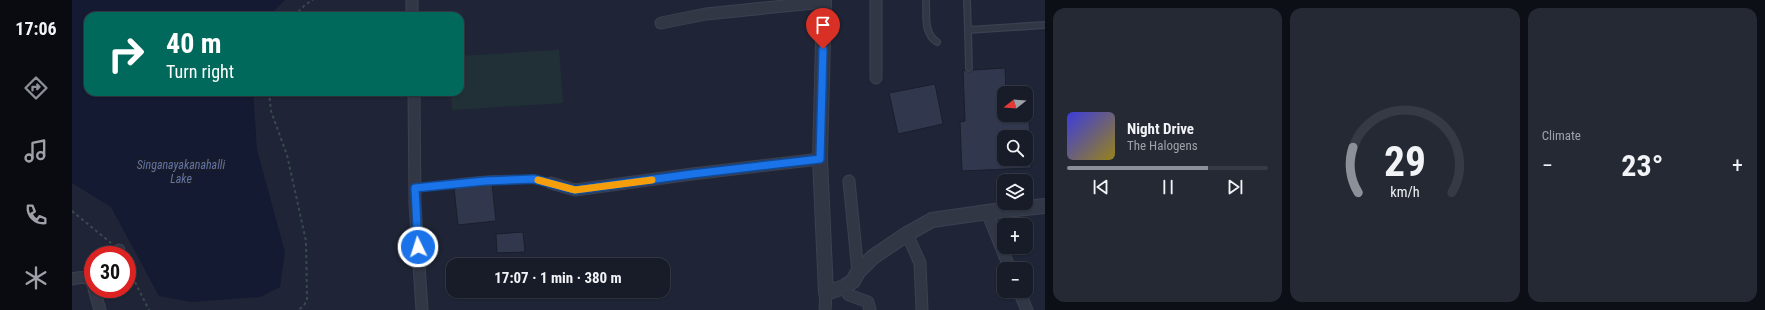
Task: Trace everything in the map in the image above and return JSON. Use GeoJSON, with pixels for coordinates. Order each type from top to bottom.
{"type":"FeatureCollection","features":[{"type":"Feature","properties":{"kind":"street"},"geometry":{"type":"LineString","coordinates":[[412,0],[412,12]]}},
{"type":"Feature","properties":{"kind":"street"},"geometry":{"type":"LineString","coordinates":[[876,0],[876,78]]}},
{"type":"Feature","properties":{"kind":"street"},"geometry":{"type":"LineString","coordinates":[[661,23],[706,14],[824,1],[820,159],[826,293],[825,310]]}},
{"type":"Feature","properties":{"kind":"street"},"geometry":{"type":"LineString","coordinates":[[414,96],[415,188],[422,310]]}},
{"type":"Feature","properties":{"kind":"street"},"geometry":{"type":"LineString","coordinates":[[551,183],[575,190],[820,159]]}},
{"type":"Feature","properties":{"kind":"street"},"geometry":{"type":"LineString","coordinates":[[849,180],[858,272]]}},
{"type":"Feature","properties":{"kind":"street"},"geometry":{"type":"LineString","coordinates":[[826,293],[844,287],[853,281],[858,272],[873,257],[907,234],[932,220],[1045,206]]}},
{"type":"Feature","properties":{"kind":"street"},"geometry":{"type":"LineString","coordinates":[[987,212],[1007,262]]}},
{"type":"Feature","properties":{"kind":"street"},"geometry":{"type":"LineString","coordinates":[[907,234],[920,263],[922,310]]}},
{"type":"Feature","properties":{"kind":"street"},"geometry":{"type":"LineString","coordinates":[[72,279],[84,278]]}},
{"type":"Feature","properties":{"kind":"street"},"geometry":{"type":"LineString","coordinates":[[844,287],[849,295],[868,302],[870,310]]}},
{"type":"Feature","properties":{"kind":"street"},"geometry":{"type":"LineString","coordinates":[[97,298],[100,310]]}},
{"type":"Feature","properties":{"kind":"street"},"geometry":{"type":"LineString","coordinates":[[1022,298],[1028,310]]}},
{"type":"Feature","properties":{"kind":"lane"},"geometry":{"type":"LineString","coordinates":[[926,0],[927,30],[930,38],[937,42]]}},
{"type":"Feature","properties":{"kind":"lane"},"geometry":{"type":"LineString","coordinates":[[967,0],[969,68]]}},
{"type":"Feature","properties":{"kind":"lane"},"geometry":{"type":"LineString","coordinates":[[968,30],[1045,25]]}},
{"type":"Feature","properties":{"kind":"lane"},"geometry":{"type":"LineString","coordinates":[[415,188],[534,179],[551,183]]}},
{"type":"Feature","properties":{"kind":"path"},"geometry":{"type":"LineString","coordinates":[[298,12],[313,0]]}},
{"type":"Feature","properties":{"kind":"path"},"geometry":{"type":"LineString","coordinates":[[269,96],[270,111],[287,155],[306,241],[308,300],[303,307],[297,310]]}},
{"type":"Feature","properties":{"kind":"path"},"geometry":{"type":"LineString","coordinates":[[72,211],[109,246]]}},
{"type":"Feature","properties":{"kind":"path"},"geometry":{"type":"LineString","coordinates":[[136,284],[149,310]]}},
{"type":"Feature","properties":{"kind":"shaded area"},"geometry":{"type":"Polygon","coordinates":[[[559,50],[563,103],[452,110],[451,96],[464,96],[464,56],[559,50]]]}},
{"type":"Feature","properties":{"kind":"water","name":"Singanayakanahalli Lake"},"geometry":{"type":"Polygon","coordinates":[[[72,0],[285,0],[273,12],[84,12],[84,96],[253,96],[257,150],[285,252],[280,287],[260,297],[191,302],[159,296],[136,253],[136,246],[132,246],[111,207],[72,183],[72,0]]]}},
{"type":"Feature","properties":{"kind":"building"},"geometry":{"type":"Polygon","coordinates":[[[1005,68],[1006,86],[997,86],[997,122],[1029,122],[1030,130],[997,130],[997,166],[1031,166],[1031,168],[962,171],[960,122],[965,121],[963,70],[970,72],[973,70],[1005,68]]]}},
{"type":"Feature","properties":{"kind":"building"},"geometry":{"type":"Polygon","coordinates":[[[935,84],[943,124],[898,134],[889,93],[935,84]]]}},
{"type":"Feature","properties":{"kind":"building"},"geometry":{"type":"Polygon","coordinates":[[[492,184],[496,221],[458,225],[454,188],[492,184]]]}},
{"type":"Feature","properties":{"kind":"building"},"geometry":{"type":"Polygon","coordinates":[[[523,232],[525,252],[497,253],[496,234],[523,232]]]}},
{"type":"Feature","properties":{"kind":"slow traffic"},"geometry":{"type":"LineString","coordinates":[[538,180],[575,190],[652,180]]}},
{"type":"Feature","properties":{"kind":"route"},"geometry":{"type":"LineString","coordinates":[[418,247],[415,188],[485,181],[534,179],[575,190],[820,159],[823,49]]}}]}
